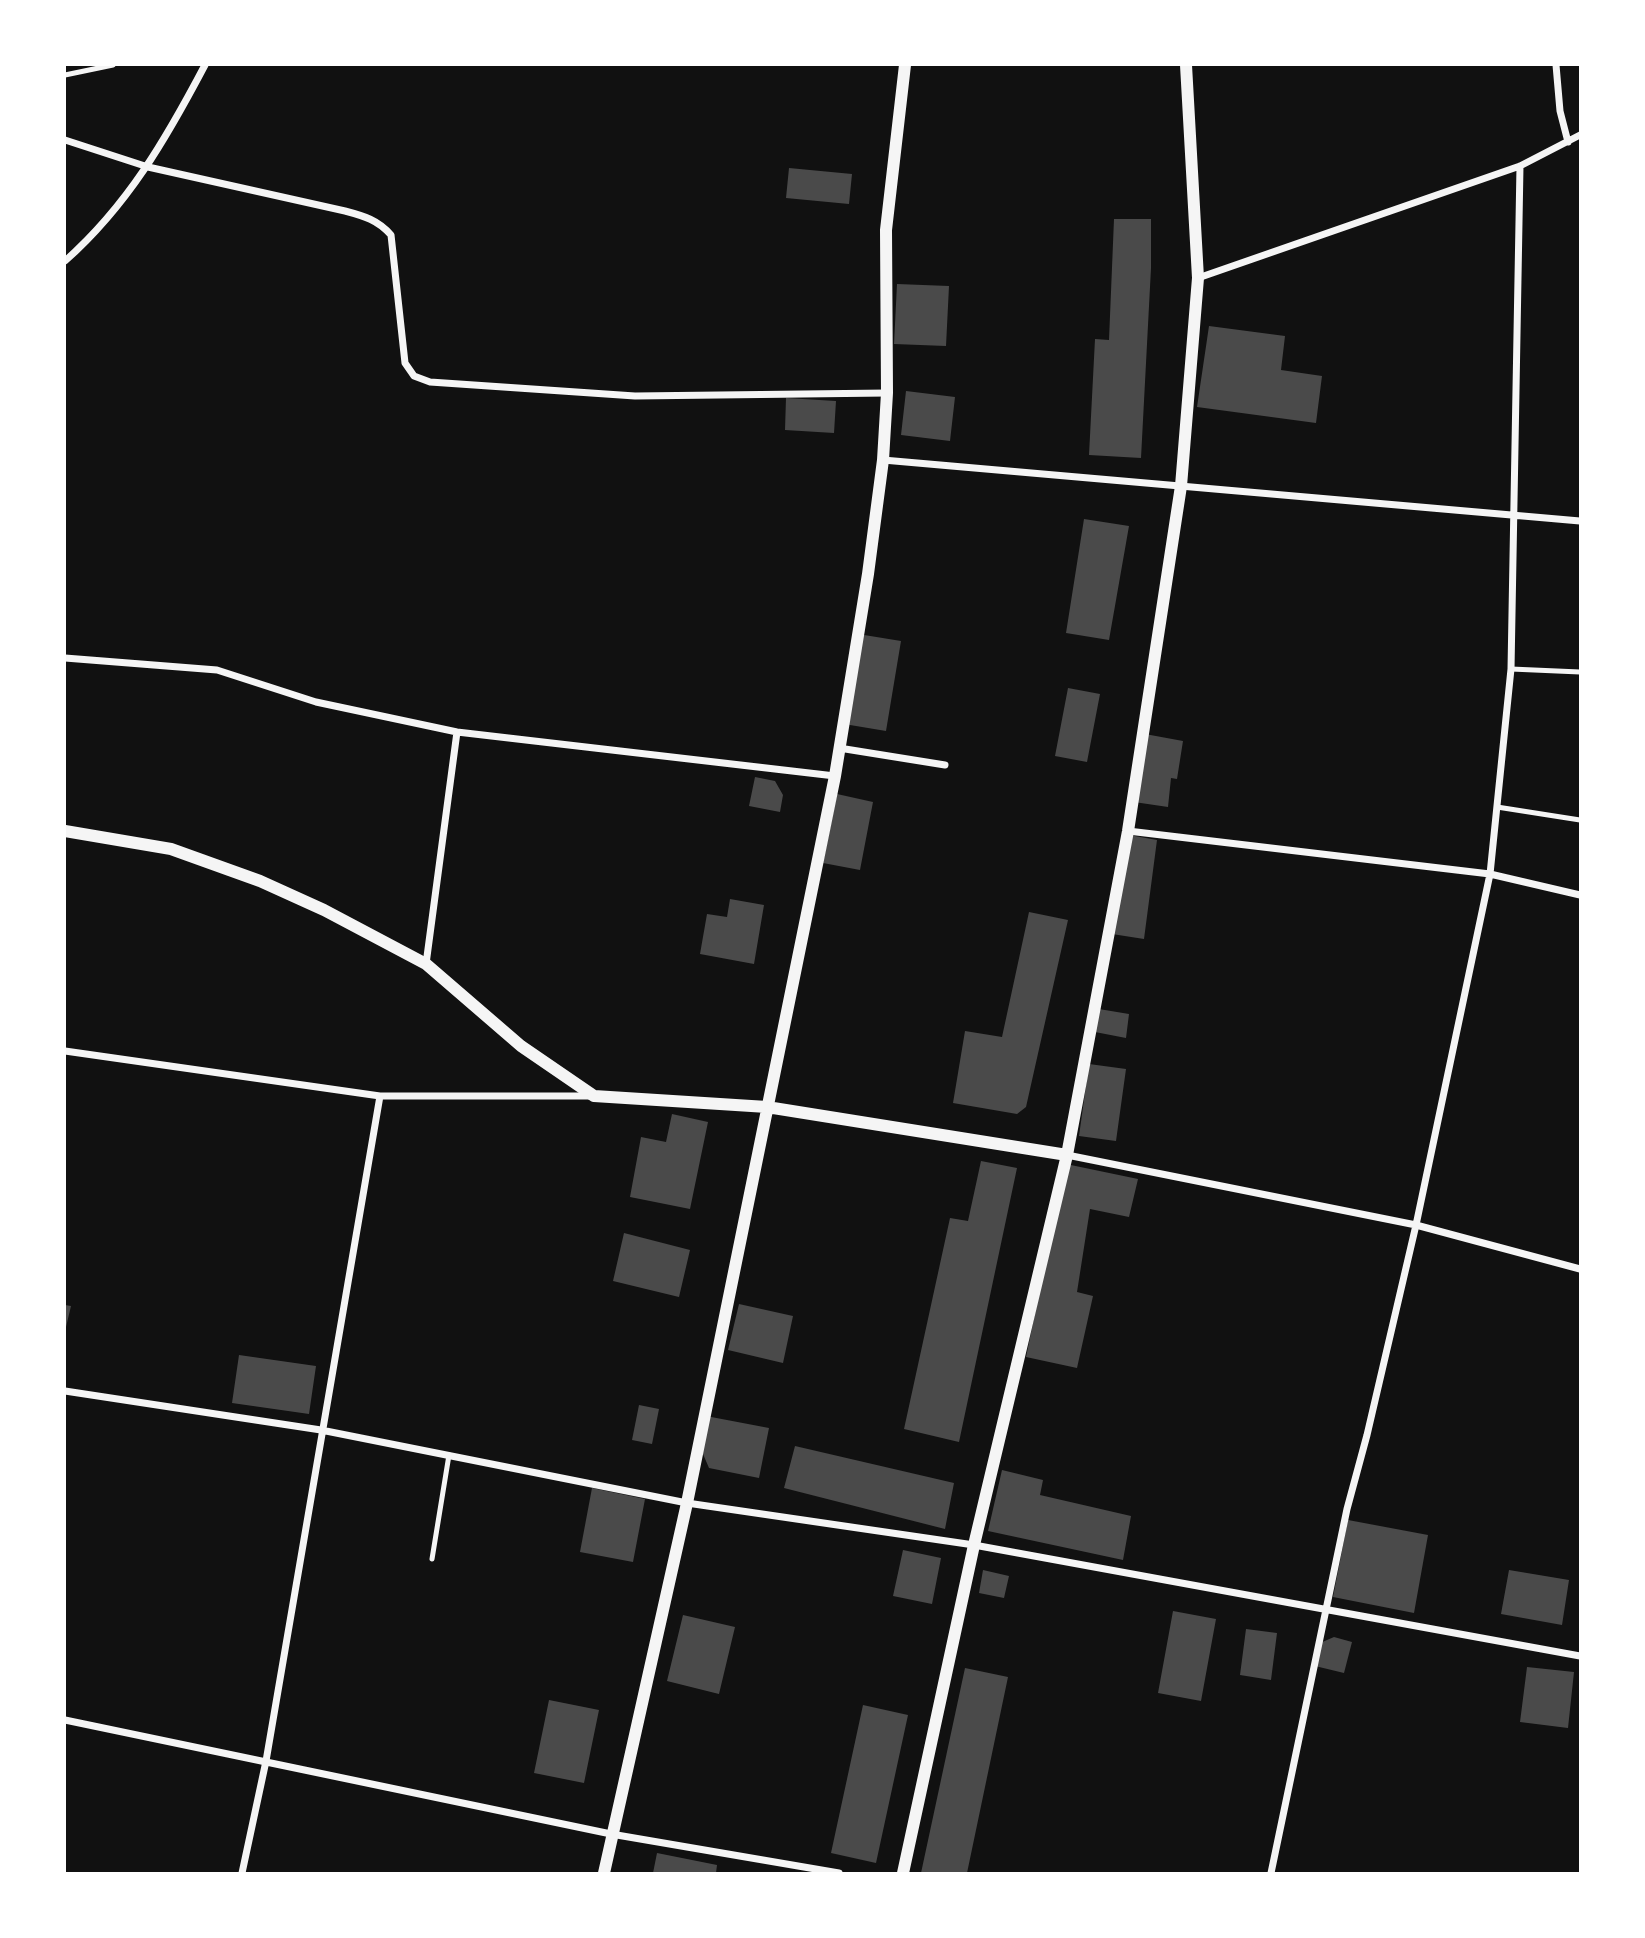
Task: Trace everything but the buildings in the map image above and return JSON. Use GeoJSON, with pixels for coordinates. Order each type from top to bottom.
{"type":"FeatureCollection","features":[{"type":"Feature","properties":{"kind":"street"},"geometry":{"type":"LineString","coordinates":[[65,261],[87,242],[148,167],[205,65]]}},
{"type":"Feature","properties":{"kind":"street"},"geometry":{"type":"LineString","coordinates":[[604,1873],[687,1503],[835,776],[868,574],[883,460],[887,393],[886,230],[905,65]]}},
{"type":"Feature","properties":{"kind":"street"},"geometry":{"type":"LineString","coordinates":[[903,1873],[974,1545],[1067,1155],[1128,831],[1181,486],[1198,278],[1186,65]]}},
{"type":"Feature","properties":{"kind":"street"},"geometry":{"type":"LineString","coordinates":[[1556,65],[1560,111],[1568,142]]}},
{"type":"Feature","properties":{"kind":"street"},"geometry":{"type":"LineString","coordinates":[[1198,278],[1520,166],[1580,135]]}},
{"type":"Feature","properties":{"kind":"street"},"geometry":{"type":"LineString","coordinates":[[65,140],[148,167],[345,211],[365,216],[382,225],[391,235],[405,363],[414,376],[429,382],[635,397],[887,393]]}},
{"type":"Feature","properties":{"kind":"street"},"geometry":{"type":"LineString","coordinates":[[1271,1873],[1325,1610],[1416,1225],[1490,874],[1511,669],[1520,166]]}},
{"type":"Feature","properties":{"kind":"street"},"geometry":{"type":"LineString","coordinates":[[883,460],[1580,521]]}},
{"type":"Feature","properties":{"kind":"street"},"geometry":{"type":"LineString","coordinates":[[65,658],[217,670],[316,702],[457,732],[835,776]]}},
{"type":"Feature","properties":{"kind":"street"},"geometry":{"type":"LineString","coordinates":[[426,964],[457,732]]}},
{"type":"Feature","properties":{"kind":"street"},"geometry":{"type":"LineString","coordinates":[[839,748],[945,765]]}},
{"type":"Feature","properties":{"kind":"street"},"geometry":{"type":"LineString","coordinates":[[65,831],[171,849],[248,876],[324,911],[426,964],[521,1046],[594,1096]]}},
{"type":"Feature","properties":{"kind":"street"},"geometry":{"type":"LineString","coordinates":[[1128,831],[1490,874],[1580,895]]}},
{"type":"Feature","properties":{"kind":"street"},"geometry":{"type":"LineString","coordinates":[[65,1051],[380,1096],[594,1096],[767,1107],[1067,1155],[1416,1225],[1580,1269]]}},
{"type":"Feature","properties":{"kind":"street"},"geometry":{"type":"LineString","coordinates":[[242,1873],[266,1761],[380,1096]]}},
{"type":"Feature","properties":{"kind":"street"},"geometry":{"type":"LineString","coordinates":[[65,1391],[321,1430],[687,1503],[974,1545],[1580,1656]]}},
{"type":"Feature","properties":{"kind":"street"},"geometry":{"type":"LineString","coordinates":[[65,1720],[611,1834],[839,1873]]}},
{"type":"Feature","properties":{"kind":"lane"},"geometry":{"type":"LineString","coordinates":[[65,75],[113,65]]}},
{"type":"Feature","properties":{"kind":"lane"},"geometry":{"type":"LineString","coordinates":[[1511,669],[1580,672]]}},
{"type":"Feature","properties":{"kind":"lane"},"geometry":{"type":"LineString","coordinates":[[1497,807],[1580,820]]}},
{"type":"Feature","properties":{"kind":"lane"},"geometry":{"type":"LineString","coordinates":[[432,1559],[449,1455]]}}]}
